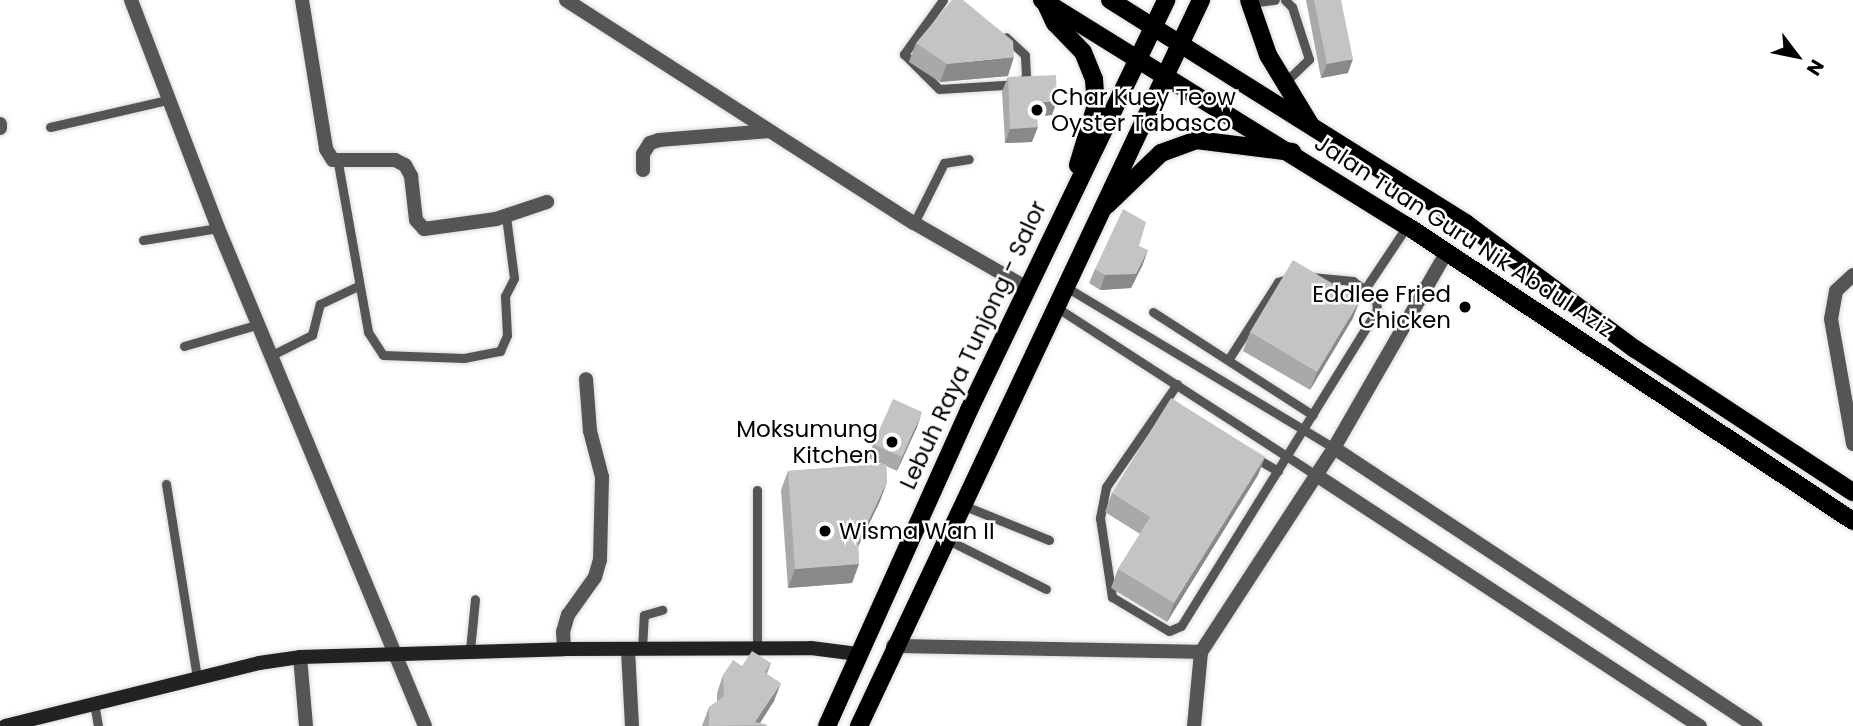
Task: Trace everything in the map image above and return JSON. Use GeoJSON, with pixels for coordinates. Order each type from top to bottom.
{"type":"FeatureCollection","features":[{"type":"Feature","properties":{"kind":"main road","name":"Jalan Tuan Guru Nik Abdul Aziz"},"geometry":{"type":"LineString","coordinates":[[1110,0],[1468,224],[1635,349],[1853,492]]}},
{"type":"Feature","properties":{"kind":"main road","name":"Lebuh Raya Tunjong - Salor"},"geometry":{"type":"LineString","coordinates":[[827,726],[1027,288],[1166,0]]}},
{"type":"Feature","properties":{"kind":"main road"},"geometry":{"type":"LineString","coordinates":[[859,726],[893,646],[1200,0]]}},
{"type":"Feature","properties":{"kind":"main road","name":"Jalan Tuan Guru Nik Abdul Aziz"},"geometry":{"type":"LineString","coordinates":[[1044,1],[1292,152],[1853,521]]}},
{"type":"Feature","properties":{"kind":"main road"},"geometry":{"type":"LineString","coordinates":[[1044,1],[1055,23],[1086,58],[1097,94],[1072,192]]}},
{"type":"Feature","properties":{"kind":"main road"},"geometry":{"type":"LineString","coordinates":[[1249,1],[1268,55],[1311,126]]}},
{"type":"Feature","properties":{"kind":"main road"},"geometry":{"type":"LineString","coordinates":[[1099,212],[1161,153],[1196,140],[1292,152]]}},
{"type":"Feature","properties":{"kind":"main road"},"geometry":{"type":"LineString","coordinates":[[5,726],[197,678],[300,657],[393,650],[564,649],[757,648],[858,654]]}},
{"type":"Feature","properties":{"kind":"street"},"geometry":{"type":"LineString","coordinates":[[131,0],[218,228],[425,726]]}},
{"type":"Feature","properties":{"kind":"street"},"geometry":{"type":"LineString","coordinates":[[303,0],[327,149],[338,163],[395,160],[405,165],[411,176],[416,220],[424,229],[506,216],[547,202]]}},
{"type":"Feature","properties":{"kind":"street"},"geometry":{"type":"LineString","coordinates":[[566,0],[915,223],[1027,288]]}},
{"type":"Feature","properties":{"kind":"street"},"geometry":{"type":"LineString","coordinates":[[643,170],[643,154],[650,143],[659,140],[770,131]]}},
{"type":"Feature","properties":{"kind":"street"},"geometry":{"type":"LineString","coordinates":[[1194,726],[1201,653],[1334,449],[1446,253]]}},
{"type":"Feature","properties":{"kind":"street"},"geometry":{"type":"LineString","coordinates":[[1853,275],[1836,291],[1831,319],[1853,444]]}},
{"type":"Feature","properties":{"kind":"street"},"geometry":{"type":"LineString","coordinates":[[564,649],[562,632],[568,615],[591,585],[600,560],[602,477],[590,431],[586,379]]}},
{"type":"Feature","properties":{"kind":"street"},"geometry":{"type":"LineString","coordinates":[[1334,449],[1755,726]]}},
{"type":"Feature","properties":{"kind":"street"},"geometry":{"type":"LineString","coordinates":[[1316,475],[1700,726]]}},
{"type":"Feature","properties":{"kind":"street"},"geometry":{"type":"LineString","coordinates":[[893,646],[1201,653]]}},
{"type":"Feature","properties":{"kind":"street"},"geometry":{"type":"LineString","coordinates":[[632,726],[635,650]]}},
{"type":"Feature","properties":{"kind":"street"},"geometry":{"type":"LineString","coordinates":[[300,657],[306,726]]}},
{"type":"Feature","properties":{"kind":"lane"},"geometry":{"type":"LineString","coordinates":[[943,0],[904,54],[941,90],[1023,81],[1024,52],[992,25]]}},
{"type":"Feature","properties":{"kind":"lane"},"geometry":{"type":"LineString","coordinates":[[1249,1],[1275,0]]}},
{"type":"Feature","properties":{"kind":"lane"},"geometry":{"type":"LineString","coordinates":[[1285,0],[1292,8],[1309,59],[1286,81]]}},
{"type":"Feature","properties":{"kind":"lane"},"geometry":{"type":"LineString","coordinates":[[50,127],[171,99]]}},
{"type":"Feature","properties":{"kind":"lane"},"geometry":{"type":"LineString","coordinates":[[915,223],[944,163],[969,159]]}},
{"type":"Feature","properties":{"kind":"lane"},"geometry":{"type":"LineString","coordinates":[[338,163],[368,332],[383,355],[495,354],[507,335],[505,296],[514,278],[506,216]]}},
{"type":"Feature","properties":{"kind":"lane"},"geometry":{"type":"LineString","coordinates":[[1366,289],[1407,226]]}},
{"type":"Feature","properties":{"kind":"lane"},"geometry":{"type":"LineString","coordinates":[[143,240],[218,228]]}},
{"type":"Feature","properties":{"kind":"lane"},"geometry":{"type":"LineString","coordinates":[[1177,384],[1106,487],[1100,517],[1112,597],[1165,630],[1174,631],[1181,626],[1377,310],[1376,298],[1347,279],[1284,277],[1228,360]]}},
{"type":"Feature","properties":{"kind":"lane"},"geometry":{"type":"LineString","coordinates":[[272,355],[312,335],[320,303],[358,286]]}},
{"type":"Feature","properties":{"kind":"lane"},"geometry":{"type":"LineString","coordinates":[[1064,286],[1334,449]]}},
{"type":"Feature","properties":{"kind":"lane"},"geometry":{"type":"LineString","coordinates":[[1055,306],[1316,475]]}},
{"type":"Feature","properties":{"kind":"lane"},"geometry":{"type":"LineString","coordinates":[[1153,312],[1313,415]]}},
{"type":"Feature","properties":{"kind":"lane"},"geometry":{"type":"LineString","coordinates":[[184,346],[259,324]]}},
{"type":"Feature","properties":{"kind":"lane"},"geometry":{"type":"LineString","coordinates":[[1162,404],[1173,411]]}},
{"type":"Feature","properties":{"kind":"lane"},"geometry":{"type":"LineString","coordinates":[[1243,451],[1278,471]]}},
{"type":"Feature","properties":{"kind":"lane"},"geometry":{"type":"LineString","coordinates":[[166,484],[197,678]]}},
{"type":"Feature","properties":{"kind":"lane"},"geometry":{"type":"LineString","coordinates":[[757,490],[757,648]]}},
{"type":"Feature","properties":{"kind":"lane"},"geometry":{"type":"LineString","coordinates":[[960,504],[1049,540]]}},
{"type":"Feature","properties":{"kind":"lane"},"geometry":{"type":"LineString","coordinates":[[944,538],[1046,589]]}},
{"type":"Feature","properties":{"kind":"lane"},"geometry":{"type":"LineString","coordinates":[[470,650],[475,599]]}},
{"type":"Feature","properties":{"kind":"lane"},"geometry":{"type":"LineString","coordinates":[[635,650],[644,615],[662,610]]}},
{"type":"Feature","properties":{"kind":"lane"},"geometry":{"type":"LineString","coordinates":[[94,704],[98,726]]}},
{"type":"Feature","properties":{"kind":"building"},"geometry":{"type":"Polygon","coordinates":[[[952,0],[963,0],[1013,41],[1014,57],[947,64],[916,43],[952,0]]]}},
{"type":"Feature","properties":{"kind":"building"},"geometry":{"type":"Polygon","coordinates":[[[1314,0],[1341,0],[1353,59],[1327,64],[1314,0]]]}},
{"type":"Feature","properties":{"kind":"building"},"geometry":{"type":"Polygon","coordinates":[[[1056,75],[1057,101],[1036,102],[1038,127],[1010,129],[1008,77],[1056,75]]]}},
{"type":"Feature","properties":{"kind":"building"},"geometry":{"type":"Polygon","coordinates":[[[1123,209],[1146,222],[1139,246],[1148,250],[1136,274],[1105,275],[1095,269],[1123,209]]]}},
{"type":"Feature","properties":{"kind":"building"},"geometry":{"type":"Polygon","coordinates":[[[1293,260],[1360,300],[1317,372],[1250,332],[1293,260]]]}},
{"type":"Feature","properties":{"kind":"building"},"geometry":{"type":"Polygon","coordinates":[[[1171,398],[1265,457],[1174,603],[1118,569],[1150,517],[1112,493],[1171,398]]]}},
{"type":"Feature","properties":{"kind":"building","name":"Moksumung Kitchen"},"geometry":{"type":"Polygon","coordinates":[[[893,399],[922,412],[902,457],[873,444],[893,399]]]}},
{"type":"Feature","properties":{"kind":"building","name":"Wisma Wan II"},"geometry":{"type":"Polygon","coordinates":[[[886,464],[887,482],[858,543],[859,564],[795,569],[788,471],[886,464]]]}},
{"type":"Feature","properties":{"kind":"building"},"geometry":{"type":"Polygon","coordinates":[[[752,651],[771,663],[764,672],[781,683],[755,722],[768,725],[709,726],[709,707],[724,696],[723,675],[733,660],[742,666],[752,651]]]}},
{"type":"Feature","properties":{"kind":"place","name":"Char Kuey Teow Oyster Tabasco"},"geometry":{"type":"Point","coordinates":[1037,110]}},
{"type":"Feature","properties":{"kind":"place","name":"Eddlee Fried Chicken"},"geometry":{"type":"Point","coordinates":[1465,307]}},
{"type":"Feature","properties":{"kind":"place","name":"Moksumung Kitchen"},"geometry":{"type":"Point","coordinates":[892,442]}},
{"type":"Feature","properties":{"kind":"place","name":"Wisma Wan II"},"geometry":{"type":"Point","coordinates":[825,531]}}]}
